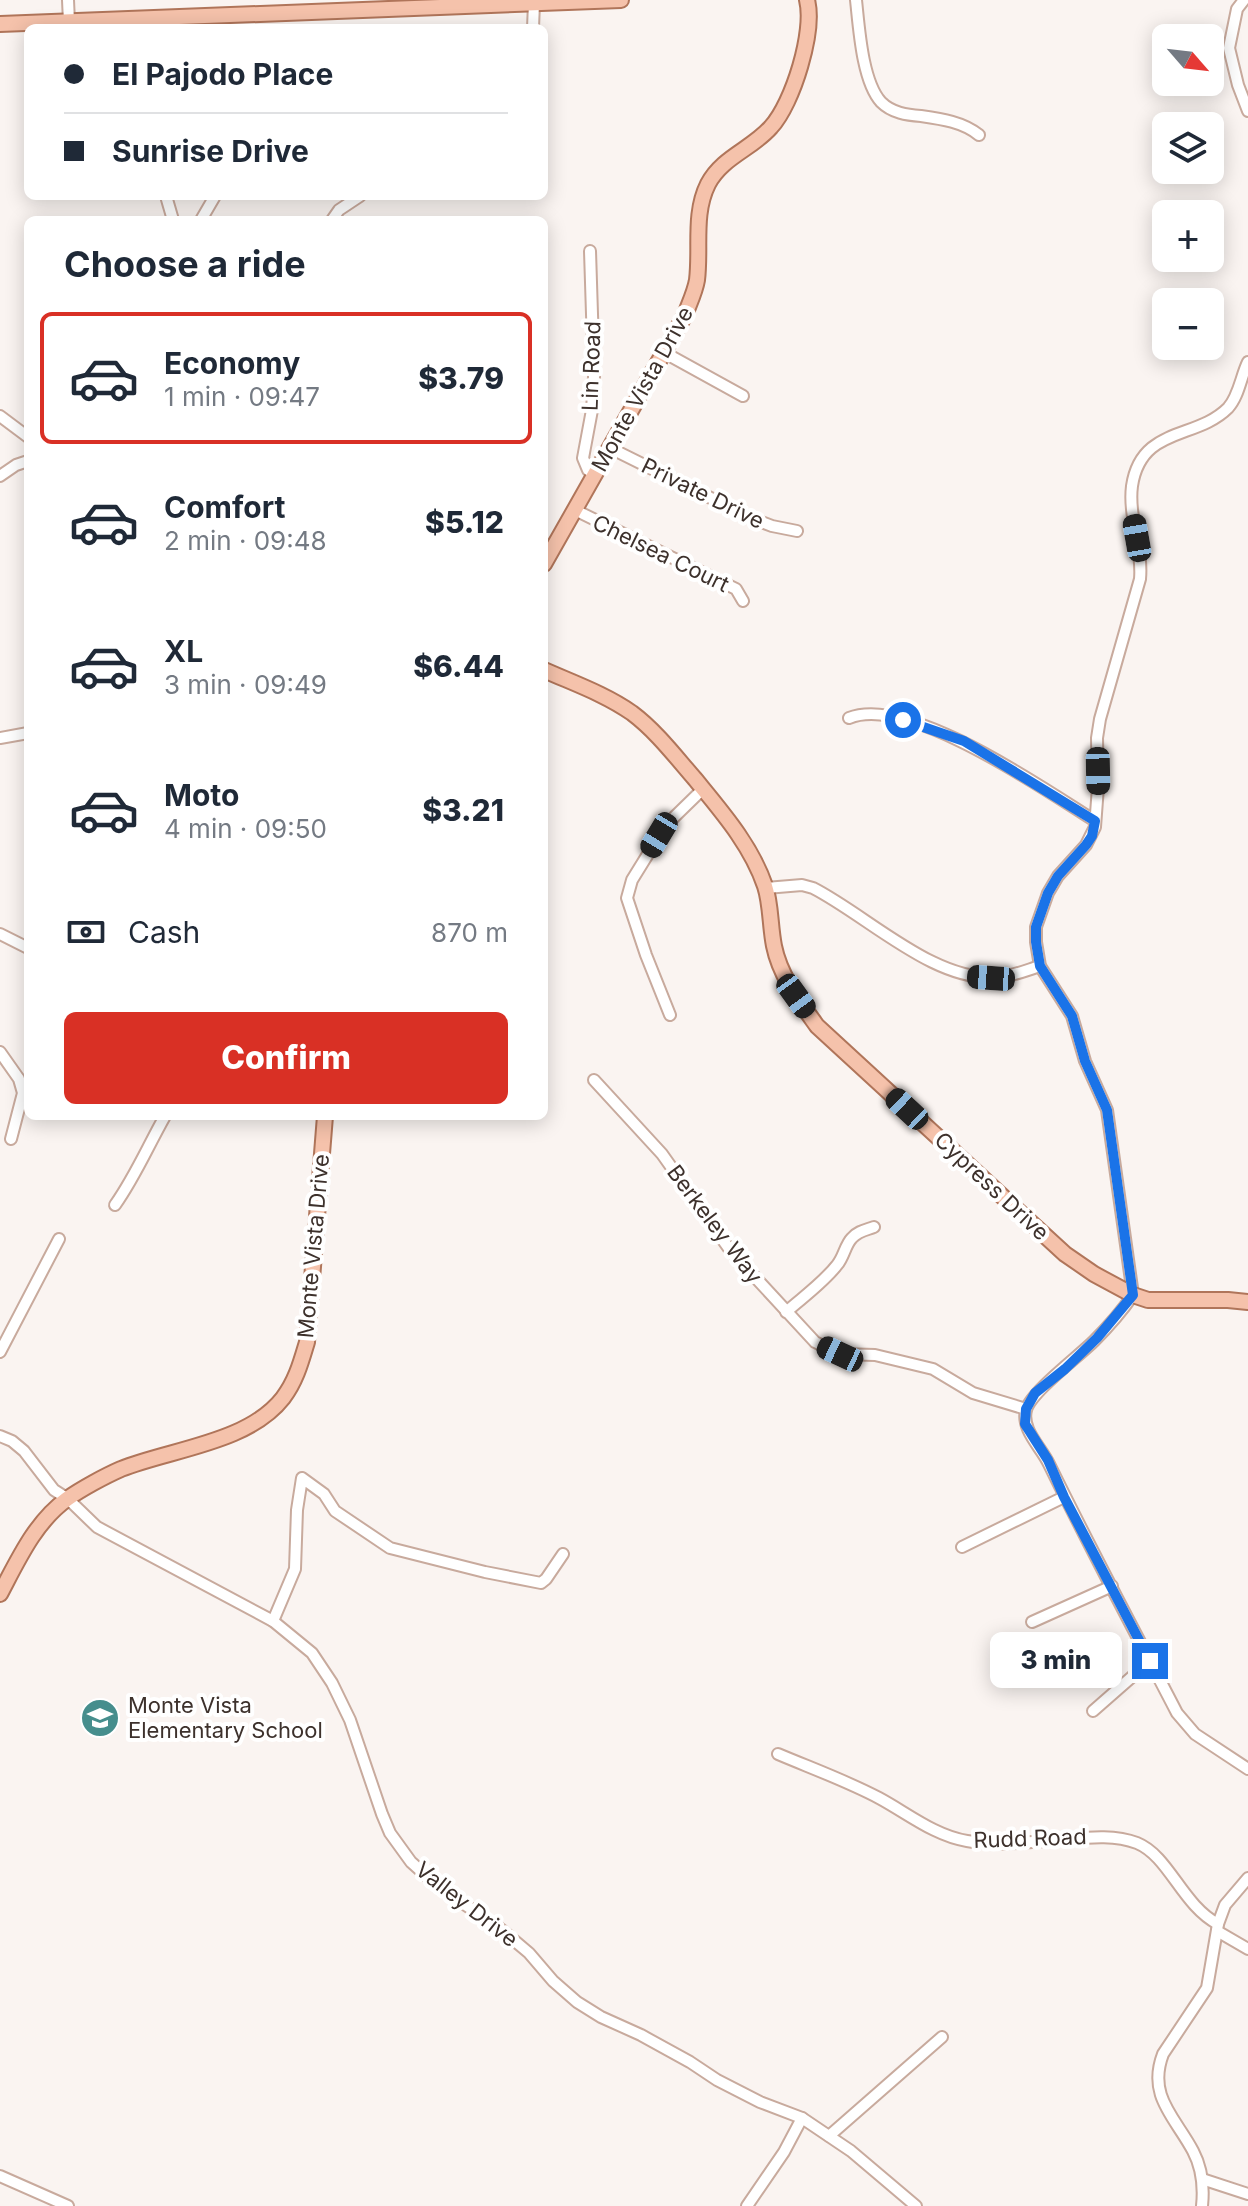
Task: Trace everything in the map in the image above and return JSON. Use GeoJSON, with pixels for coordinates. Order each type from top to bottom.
{"type":"FeatureCollection","features":[{"type":"Feature","properties":{"kind":"main road"},"geometry":{"type":"LineString","coordinates":[[0,24],[107,24],[621,0]]}},
{"type":"Feature","properties":{"kind":"main road","name":"Monte Vista Drive"},"geometry":{"type":"LineString","coordinates":[[548,557],[665,353],[693,294],[697,281],[698,221],[706,187],[721,166],[770,129],[779,116],[795,80],[806,41],[807,0]]}},
{"type":"Feature","properties":{"kind":"main road","name":"Cypress Drive"},"geometry":{"type":"LineString","coordinates":[[548,672],[630,712],[654,732],[734,828],[766,888],[781,967],[817,1026],[1065,1254],[1133,1295]]}},
{"type":"Feature","properties":{"kind":"main road","name":"Monte Vista Drive"},"geometry":{"type":"LineString","coordinates":[[0,1594],[42,1523],[68,1499],[120,1470],[229,1434],[258,1421],[281,1400],[292,1384],[307,1342],[310,1318],[325,1120]]}},
{"type":"Feature","properties":{"kind":"main road"},"geometry":{"type":"LineString","coordinates":[[1133,1295],[1148,1300],[1248,1302]]}},
{"type":"Feature","properties":{"kind":"street"},"geometry":{"type":"LineString","coordinates":[[68,0],[69,22]]}},
{"type":"Feature","properties":{"kind":"street"},"geometry":{"type":"LineString","coordinates":[[856,0],[863,58],[881,102],[899,114],[968,126],[979,135]]}},
{"type":"Feature","properties":{"kind":"street"},"geometry":{"type":"LineString","coordinates":[[1244,0],[1237,9],[1229,48],[1248,111]]}},
{"type":"Feature","properties":{"kind":"street"},"geometry":{"type":"LineString","coordinates":[[533,24],[534,3]]}},
{"type":"Feature","properties":{"kind":"street"},"geometry":{"type":"LineString","coordinates":[[335,216],[354,200]]}},
{"type":"Feature","properties":{"kind":"street","name":"Lin Road"},"geometry":{"type":"LineString","coordinates":[[590,251],[594,377],[592,410],[583,458],[588,470],[595,475]]}},
{"type":"Feature","properties":{"kind":"street"},"geometry":{"type":"LineString","coordinates":[[665,353],[743,396]]}},
{"type":"Feature","properties":{"kind":"street"},"geometry":{"type":"LineString","coordinates":[[1248,362],[1228,408],[1213,418],[1161,440],[1147,454],[1135,477],[1132,509],[1140,579],[1100,719],[1092,836],[1054,882],[1036,927],[1040,966],[1072,1016],[1085,1061],[1107,1110],[1133,1295],[1097,1338],[1035,1393],[1026,1409],[1025,1424],[1048,1460],[1064,1497],[1177,1713],[1195,1734],[1248,1769]]}},
{"type":"Feature","properties":{"kind":"street"},"geometry":{"type":"LineString","coordinates":[[0,416],[24,434]]}},
{"type":"Feature","properties":{"kind":"street","name":"Private Drive"},"geometry":{"type":"LineString","coordinates":[[610,448],[751,518],[797,531]]}},
{"type":"Feature","properties":{"kind":"street"},"geometry":{"type":"LineString","coordinates":[[0,476],[24,462]]}},
{"type":"Feature","properties":{"kind":"street","name":"Chelsea Court"},"geometry":{"type":"LineString","coordinates":[[575,510],[736,589],[743,601]]}},
{"type":"Feature","properties":{"kind":"street"},"geometry":{"type":"LineString","coordinates":[[849,718],[859,714],[880,714],[964,741],[1095,821]]}},
{"type":"Feature","properties":{"kind":"street"},"geometry":{"type":"LineString","coordinates":[[0,738],[24,734]]}},
{"type":"Feature","properties":{"kind":"street"},"geometry":{"type":"LineString","coordinates":[[670,1015],[627,898],[632,880],[659,835],[703,789]]}},
{"type":"Feature","properties":{"kind":"street"},"geometry":{"type":"LineString","coordinates":[[766,888],[802,885],[813,888],[932,962],[954,972],[998,977],[1040,966]]}},
{"type":"Feature","properties":{"kind":"street"},"geometry":{"type":"LineString","coordinates":[[0,934],[24,946]]}},
{"type":"Feature","properties":{"kind":"street"},"geometry":{"type":"LineString","coordinates":[[0,1052],[19,1079],[23,1093],[11,1139]]}},
{"type":"Feature","properties":{"kind":"street","name":"Berkeley Way"},"geometry":{"type":"LineString","coordinates":[[594,1080],[662,1154],[730,1250],[815,1342],[840,1354],[875,1355],[933,1369],[973,1393],[1026,1409]]}},
{"type":"Feature","properties":{"kind":"street"},"geometry":{"type":"LineString","coordinates":[[115,1205],[131,1183],[163,1120]]}},
{"type":"Feature","properties":{"kind":"street"},"geometry":{"type":"LineString","coordinates":[[786,1312],[831,1273],[854,1235],[874,1227]]}},
{"type":"Feature","properties":{"kind":"street"},"geometry":{"type":"LineString","coordinates":[[0,1352],[59,1239]]}},
{"type":"Feature","properties":{"kind":"street","name":"Valley Drive"},"geometry":{"type":"LineString","coordinates":[[0,1436],[24,1451],[54,1490],[97,1527],[273,1621],[312,1653],[332,1683],[350,1720],[390,1833],[411,1862],[440,1888],[497,1926],[529,1953],[553,1981],[577,2002],[680,2056],[749,2097],[802,2118],[916,2206]]}},
{"type":"Feature","properties":{"kind":"street"},"geometry":{"type":"LineString","coordinates":[[273,1621],[295,1569],[297,1510],[302,1478],[324,1494],[335,1511],[390,1548],[541,1583],[563,1554]]}},
{"type":"Feature","properties":{"kind":"street"},"geometry":{"type":"LineString","coordinates":[[962,1547],[1064,1497]]}},
{"type":"Feature","properties":{"kind":"street"},"geometry":{"type":"LineString","coordinates":[[1032,1622],[1112,1586]]}},
{"type":"Feature","properties":{"kind":"street"},"geometry":{"type":"LineString","coordinates":[[1093,1711],[1150,1661]]}},
{"type":"Feature","properties":{"kind":"street","name":"Rudd Road"},"geometry":{"type":"LineString","coordinates":[[778,1754],[877,1797],[939,1832],[962,1840],[992,1844],[1102,1836],[1135,1842],[1153,1852],[1189,1901],[1248,1949]]}},
{"type":"Feature","properties":{"kind":"street"},"geometry":{"type":"LineString","coordinates":[[1202,2206],[1202,2179],[1194,2153],[1161,2099],[1159,2065],[1163,2054],[1207,1988],[1225,1905],[1248,1878]]}},
{"type":"Feature","properties":{"kind":"street"},"geometry":{"type":"LineString","coordinates":[[829,2136],[942,2037]]}},
{"type":"Feature","properties":{"kind":"street"},"geometry":{"type":"LineString","coordinates":[[747,2206],[784,2152],[802,2118]]}},
{"type":"Feature","properties":{"kind":"street"},"geometry":{"type":"LineString","coordinates":[[0,2176],[68,2206]]}},
{"type":"Feature","properties":{"kind":"street"},"geometry":{"type":"LineString","coordinates":[[1202,2179],[1248,2194]]}},
{"type":"Feature","properties":{"kind":"place","name":"Monte Vista Elementary School"},"geometry":{"type":"Point","coordinates":[100,1718]}},
{"type":"Feature","properties":{"kind":"route"},"geometry":{"type":"LineString","coordinates":[[903,720],[964,741],[1095,821],[1092,836],[1058,876],[1048,893],[1036,927],[1036,942],[1040,966],[1068,1006],[1085,1061],[1107,1110],[1133,1295],[1097,1338],[1035,1393],[1026,1409],[1025,1424],[1048,1460],[1064,1497],[1150,1661]]}}]}
